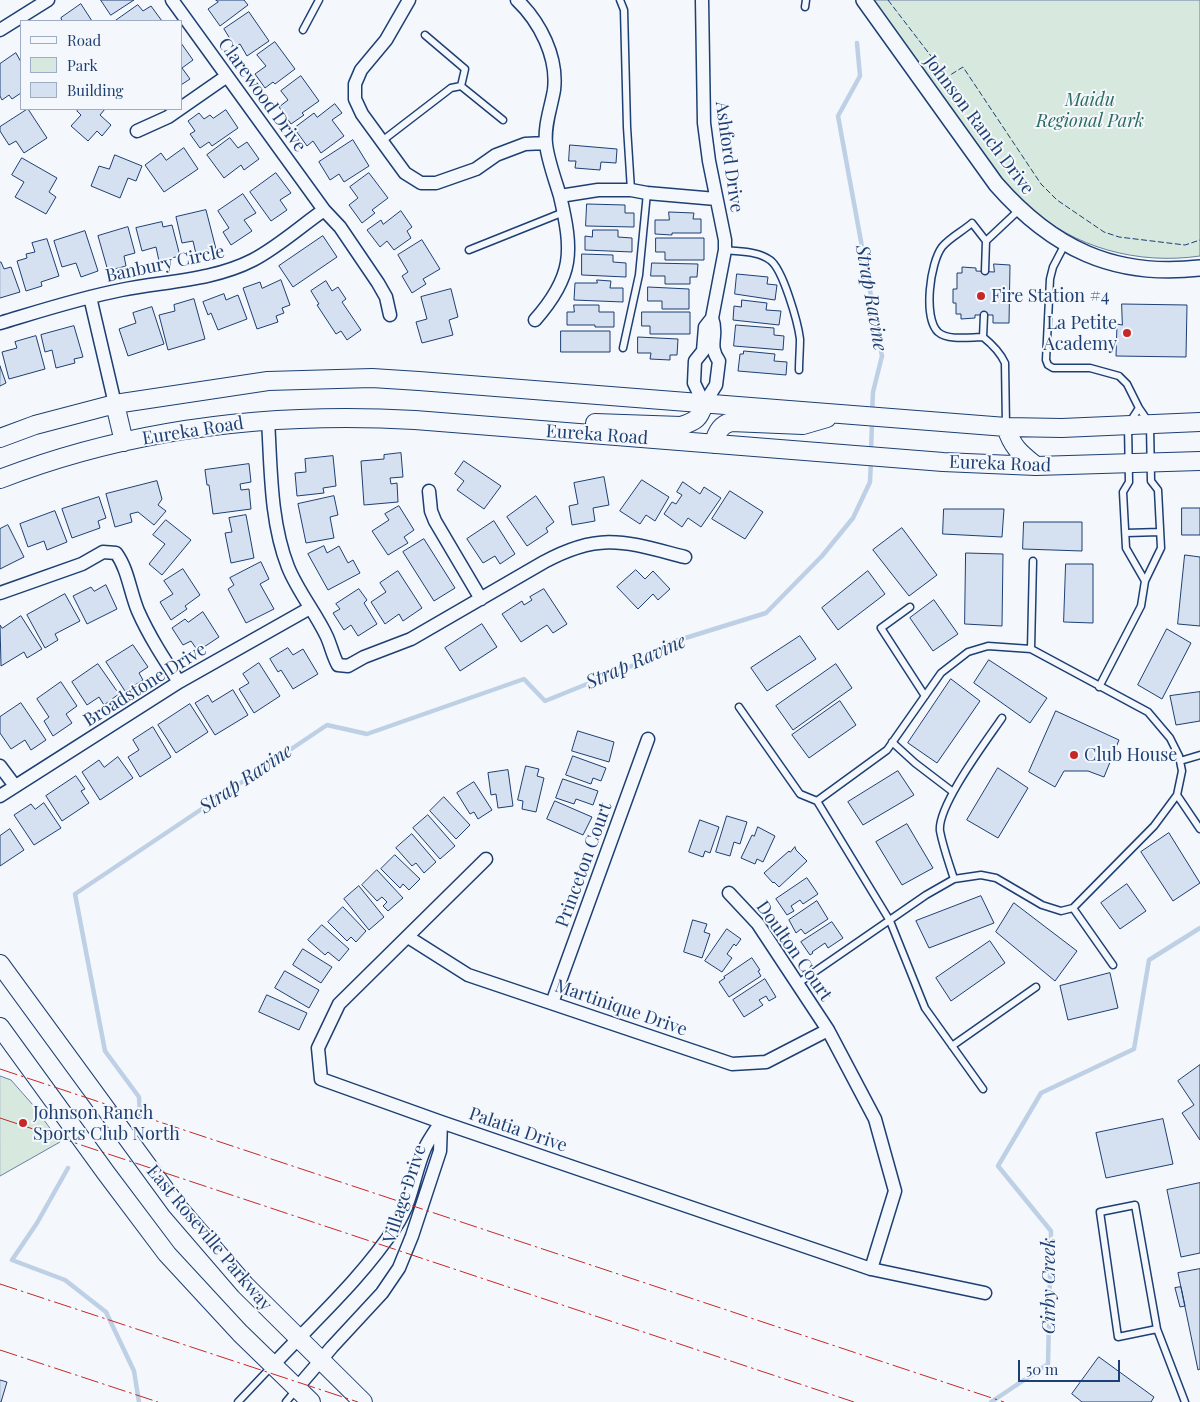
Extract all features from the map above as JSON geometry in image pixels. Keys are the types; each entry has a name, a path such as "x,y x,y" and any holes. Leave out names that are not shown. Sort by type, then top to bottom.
{"main road":[{"path":"0,438 35,425 115,404 268,381 372,378 1006,427 1062,428 1200,422"},
{"path":"115,404 124,442"},
{"path":"561,432 595,423 681,426 694,422 700,416 704,404"},
{"path":"714,444 716,433 722,426 731,422 803,424 847,415"},
{"name":"Eureka Road","path":"0,479 51,461 124,442 212,425 318,418 368,418 908,459 1036,466 1200,461"},
{"path":"1006,427 1010,439 1018,452 1036,466"},
{"name":"East Roseville Parkway","path":"0,964 177,1206 245,1285 363,1402"},
{"path":"0,1027 167,1254 234,1328 311,1402"}],"street":[{"path":"0,30 48,0"},
{"name":"Clarewood Drive","path":"172,0 324,210 340,227 386,296 390,314"},
{"path":"409,0 386,40 361,70 355,84 355,99 362,114 405,173 421,183 436,183 476,169 496,155 525,144 546,143"},
{"path":"517,0 528,11 543,37 554,63 554,88 547,122 546,143 564,212 569,244 562,282 550,302 535,320"},
{"name":"Ashford Drive","path":"702,0 704,123 716,199 725,240 725,250 712,318 715,326 708,351 695,361 694,383 704,404"},
{"name":"Johnson Ranch Drive","path":"864,0 996,184 1019,210 1035,223 1065,244 1088,254 1129,266 1167,270 1200,268"},
{"path":"182,107 227,76"},
{"path":"137,131 168,117 178,110"},
{"path":"560,196 598,190 631,190 647,194 716,199"},
{"name":"Banbury Circle","path":"0,323 90,297 214,275 254,260 324,210"},
{"path":"90,297 115,404"},
{"name":"Ashford Drive","path":"704,404 716,385 719,361 708,351"},
{"path":"268,420 274,505 281,545 288,567 327,637 338,665 348,666 364,657 411,639 561,553 582,545 620,542 640,545 685,557"},
{"path":"429,491 431,511 481,599"},
{"path":"0,593 82,564 103,552 116,553 123,563 128,587 148,633 179,682"},
{"name":"Broadstone Drive","path":"0,796 179,682 310,608"},
{"name":"Princeton Court","path":"552,1003 648,738"},
{"path":"0,766 15,786"},
{"path":"408,937 486,859"},
{"name":"Doulton Court","path":"729,893 758,924 828,1030 875,1119 895,1191 870,1268"},
{"name":"Martinique Drive","path":"408,937 468,975 732,1064 766,1062 828,1030"},
{"name":"Palatia Drive","path":"408,937 339,1004 318,1048 321,1079 441,1122 870,1268 985,1293"},
{"name":"Village Drive","path":"273,1366 368,1264 397,1225 408,1201 425,1147 441,1122"},
{"name":"Village Drive","path":"297,1388 320,1360 382,1293 399,1268 412,1236 440,1151 441,1122"}],"lane":[{"path":"303,30 318,0"},
{"path":"620,0 624,10 627,127 631,190"},
{"path":"425,35 465,70 462,86"},
{"path":"382,141 451,88 462,86 503,120"},
{"path":"623,348 639,275 647,194"},
{"path":"986,241 1019,210"},
{"path":"469,250 564,212"},
{"path":"985,271 986,241 972,223 942,247 933,265 928,296 933,323 938,332 948,337 983,337 1002,355 1005,363 1006,427"},
{"path":"1065,244 1053,267 1050,279 1046,360 1048,365 1054,368 1090,368 1119,376 1127,384 1139,408 1150,424 1152,481 1158,490 1161,548 1145,581 1141,606 1099,687"},
{"path":"725,250 763,256 773,261 779,270 785,284 799,334 798,370"},
{"path":"983,337 984,315"},
{"path":"1139,408 1128,425 1129,482 1123,492 1126,548 1145,581"},
{"path":"1126,533 1160,532"},
{"path":"1031,649 1034,561"},
{"path":"910,608 881,628 925,696"},
{"path":"797,984 926,895 954,879 980,875 996,878 1042,905 1061,911 1073,908 1154,826 1177,795 1182,771 1180,761 1170,738 1148,712 1031,649 988,646 968,652 942,673 887,750 817,801"},
{"path":"739,707 800,794 817,801 890,921 925,1008 983,1089"},
{"path":"954,879 940,830 941,818 953,792 1002,718"},
{"path":"892,742 915,763 953,792"},
{"path":"1180,761 1200,755"},
{"path":"1177,795 1200,829"},
{"path":"1073,908 1113,965"},
{"path":"952,1046 1036,987"},
{"path":"1157,1329 1118,1337 1100,1212 1135,1205 1157,1329 1185,1402"},
{"path":"238,1402 273,1366"},
{"path":"286,1402 297,1388"}],"green space":[{"name":"Maidu Regional Park","path":"873,0 1200,0 1200,256 1153,258 1108,250 1086,243 1046,221 1018,197 1000,176"},
{"name":"Johnson Ranch Sports Club North","path":"0,1076 11,1080 33,1105 60,1142 0,1176"}],"building":[{"path":"101,0 134,0 111,15"},
{"path":"216,0 244,0 248,5 220,26 208,9 218,2"},
{"path":"81,4 91,20 62,20 61,18"},
{"path":"138,5 143,11 151,6 161,20 116,20"},
{"path":"249,12 269,41 247,56 240,44 235,47 224,29"},
{"path":"275,42 295,69 275,84 273,82 265,88 255,74 266,66 257,55"},
{"path":"182,44 193,60 182,68"},
{"path":"16,53 20,60 20,94 12,99 9,95 2,100 0,96 0,64"},
{"path":"182,68 190,79 182,84"},
{"path":"301,76 319,101 302,113 304,115 291,124 279,107 288,100 281,91"},
{"path":"335,104 342,113 332,120 344,136 321,153 313,141 307,146 294,128 314,113 317,117"},
{"path":"29,110 47,138 24,153 16,141 9,145 0,131 0,127"},
{"path":"104,110 100,115 111,125 102,136 97,131 88,141 71,126 81,115 77,111"},
{"path":"226,110 238,128 212,146 209,142 200,148 190,134 195,131 188,121 199,113 204,119 210,115 213,118"},
{"path":"230,138 238,148 247,142 259,159 244,170 241,165 224,178 207,155"},
{"path":"353,140 369,166 344,182 339,174 330,180 319,162"},
{"path":"570,145 617,149 616,163 601,162 600,170 575,168 576,161 569,161"},
{"path":"184,148 198,169 164,192 145,165 161,153 166,160"},
{"path":"115,155 142,166 136,181 128,178 120,198 91,186 99,166 109,169"},
{"path":"22,158 57,178 49,192 56,197 46,214 15,197 24,182 12,175"},
{"path":"276,173 291,193 280,200 287,210 271,221 250,192"},
{"path":"369,173 388,198 372,210 375,213 362,223 349,205 358,198 350,187"},
{"path":"243,194 256,213 244,220 252,231 231,245 223,232 229,228 218,211"},
{"path":"587,204 625,205 625,213 634,213 634,227 586,226"},
{"path":"206,210 216,249 196,254 193,241 182,243 176,217"},
{"path":"401,211 412,227 407,231 411,238 394,250 387,241 380,247 367,230 381,220 383,224"},
{"path":"669,212 694,213 693,219 701,219 701,233 655,234 655,220 669,220"},
{"path":"162,222 163,227 172,225 180,256 159,261 156,247 142,251 136,228"},
{"path":"128,227 135,253 124,256 126,266 108,271 98,236"},
{"path":"593,230 618,230 618,237 632,238 632,252 585,250 585,236 592,237"},
{"path":"85,231 98,271 81,277 76,263 62,267 54,241"},
{"path":"323,236 337,257 293,287 279,266"},
{"path":"656,238 704,238 704,260 665,260 665,252 656,252"},
{"path":"47,239 59,276 41,282 42,286 26,291 17,261 27,258 26,254 35,252 32,243"},
{"path":"422,240 440,269 423,279 426,284 412,293 402,276 408,272 398,255"},
{"path":"582,254 613,255 613,262 626,263 626,277 582,275"},
{"path":"0,262 4,269 11,267 20,292 0,298"},
{"path":"652,263 698,264 697,277 690,277 690,284 665,284 665,276 651,276"},
{"name":"Fire Station #4","path":"994,264 1010,265 1009,323 993,323 993,315 975,315 975,318 961,319 961,314 956,314 956,303 953,303 953,289 957,289 957,273 962,273 962,267 976,268 976,271 994,272"},
{"path":"737,274 768,277 767,284 777,285 775,300 735,294"},
{"path":"281,280 290,305 282,308 284,313 276,316 278,322 257,329 243,288 260,282 262,288"},
{"path":"597,280 611,281 610,288 623,288 623,302 574,300 575,283 597,283"},
{"path":"326,281 332,291 338,287 346,299 342,302 361,330 347,340 341,331 336,334 317,305 319,304 311,291"},
{"path":"648,287 689,289 689,309 662,309 662,301 648,301"},
{"path":"451,289 458,317 449,320 453,335 422,343 416,322 427,319 421,297"},
{"path":"224,294 226,300 238,295 247,319 218,330 211,313 208,315 203,302"},
{"path":"194,299 205,339 168,350 159,315 175,311 174,305"},
{"path":"742,300 767,303 766,310 781,311 779,325 733,320 734,306 741,307"},
{"path":"1122,304 1187,305 1186,357 1116,356 1117,324 1122,325"},
{"path":"574,305 599,305 599,312 614,312 614,327 567,325 567,312 574,312"},
{"path":"152,307 164,344 128,356 119,329 136,323 133,313"},
{"path":"642,312 690,312 690,334 650,334 650,326 642,326"},
{"path":"736,325 774,328 774,335 784,336 783,350 734,346"},
{"path":"74,326 83,357 74,359 75,363 56,368 52,350 45,352 41,335"},
{"path":"561,331 610,331 610,352 561,352"},
{"path":"36,336 45,369 9,379 2,352 17,348 15,342"},
{"path":"638,337 678,339 677,355 670,355 670,360 650,359 651,353 638,353"},
{"path":"744,351 775,354 774,361 787,362 786,375 738,371 740,354 743,354"},
{"path":"0,366 6,383 0,386"},
{"path":"401,453 403,477 390,478 391,484 397,483 398,502 364,505 361,461 384,459 384,455"},
{"path":"333,456 336,486 323,488 324,493 297,496 295,473 306,472 305,459"},
{"path":"464,461 501,486 484,509 457,490 464,481 455,474"},
{"path":"249,464 251,482 240,484 241,490 249,489 251,509 213,514 205,470"},
{"path":"604,477 609,505 593,508 595,521 572,525 569,506 578,504 574,483"},
{"path":"642,480 669,497 655,521 646,515 640,524 620,511"},
{"path":"157,481 162,499 158,505 166,511 154,525 138,512 130,514 132,522 115,527 106,494"},
{"path":"683,482 700,494 704,487 721,498 701,527 688,518 682,527 664,514 672,502 676,504 682,495 677,492"},
{"path":"730,491 763,512 745,539 712,519"},
{"path":"334,496 338,515 330,517 334,538 306,543 298,504"},
{"path":"536,496 554,522 546,528 548,532 527,546 507,517"},
{"path":"99,497 106,518 98,521 100,528 72,538 62,509"},
{"path":"399,506 414,530 404,537 408,543 388,555 372,531 389,520 385,514"},
{"path":"1182,508 1200,508 1200,535 1182,535"},
{"path":"944,509 1004,509 1002,537 943,534"},
{"path":"55,511 67,542 47,550 44,541 28,547 20,524"},
{"path":"246,515 254,558 231,563 225,533 232,532 229,518"},
{"path":"166,520 191,540 162,575 149,564 165,544 153,535"},
{"path":"494,521 515,554 500,564 495,556 483,563 467,539"},
{"path":"1024,522 1082,522 1082,551 1023,549"},
{"path":"8,525 24,557 0,569 0,529"},
{"path":"902,528 937,575 909,596 873,550"},
{"path":"424,539 455,588 434,601 403,552"},
{"path":"324,546 327,553 339,546 348,563 353,560 360,573 328,590 308,554"},
{"path":"966,553 1003,554 1002,626 965,624"},
{"path":"1185,555 1200,557 1200,626 1178,624"},
{"path":"261,562 269,579 260,584 274,609 246,623 228,589 234,585 230,578"},
{"path":"1066,564 1093,564 1093,623 1064,622"},
{"path":"183,569 200,595 185,606 187,609 171,620 160,602 173,594 164,581"},
{"path":"636,570 645,579 653,571 670,589 658,600 653,594 638,609 617,587"},
{"path":"398,571 422,608 403,621 399,614 385,624 371,602 386,592 380,583"},
{"path":"868,571 885,594 838,630 822,608"},
{"path":"106,585 117,609 87,624 73,596 91,587 94,591"},
{"path":"359,589 367,600 364,603 377,624 358,636 351,625 344,630 333,613 340,609 336,604"},
{"path":"544,589 567,624 553,633 547,625 521,642 502,614 522,601 524,605 532,600 530,597"},
{"path":"65,594 80,621 55,634 58,640 45,648 27,615"},
{"path":"934,600 958,634 933,651 910,618"},
{"path":"203,612 219,637 198,651 191,641 183,645 172,628 185,619 188,622"},
{"path":"21,616 42,649 27,658 24,652 1,666 0,625 2,628"},
{"path":"482,624 497,647 460,671 445,648"},
{"path":"1167,629 1191,643 1162,699 1138,685"},
{"path":"800,636 816,659 767,691 751,668"},
{"path":"133,645 148,667 139,673 143,680 125,691 106,662"},
{"path":"288,648 293,655 303,649 318,674 293,689 281,670 278,672 270,659"},
{"path":"989,660 1047,698 1030,723 974,683"},
{"path":"259,663 280,696 254,713 239,689 249,683 243,674"},
{"path":"98,664 119,694 104,705 99,697 87,705 72,682"},
{"path":"836,664 852,688 793,730 776,706"},
{"path":"951,679 980,701 937,763 908,743"},
{"path":"61,682 77,706 66,714 72,723 53,736 44,721 49,717 37,699"},
{"path":"233,690 248,715 215,735 195,703 208,695 212,702"},
{"path":"1200,692 1200,721 1176,725 1170,696"},
{"path":"840,701 856,725 809,758 792,735"},
{"path":"21,703 46,740 31,750 25,740 11,749 0,733 0,717"},
{"path":"190,704 208,732 176,753 158,725"},
{"name":"Club House","path":"1056,711 1119,740 1104,777 1088,771 1064,771 1055,787 1029,772"},
{"path":"153,727 171,757 140,777 128,757 139,750 133,740"},
{"path":"578,731 614,742 609,762 572,751"},
{"path":"573,756 606,768 601,781 593,778 591,784 566,775"},
{"path":"118,757 133,778 100,800 82,772 99,760 104,767"},
{"path":"526,766 539,769 537,776 544,778 536,812 522,809 523,801 518,800"},
{"path":"998,768 1028,788 998,838 967,820"},
{"path":"508,770 513,806 498,808 496,794 491,795 488,773"},
{"path":"898,771 914,795 863,825 848,802"},
{"path":"76,776 85,789 81,791 89,803 62,821 46,796"},
{"path":"563,779 598,791 593,805 576,799 574,804 556,798"},
{"path":"474,782 492,810 478,819 474,812 470,814 457,793"},
{"path":"444,797 470,825 456,839 430,811"},
{"path":"555,801 592,817 583,835 547,819"},
{"path":"44,803 61,828 34,845 14,815 31,804 35,809"},
{"path":"428,815 455,846 440,859 413,828"},
{"path":"727,816 747,822 740,844 734,842 730,856 716,852"},
{"path":"700,820 719,827 710,853 705,851 703,857 689,852"},
{"path":"907,824 933,868 902,885 876,842"},
{"path":"758,827 775,836 763,862 757,859 755,864 741,858"},
{"path":"10,829 24,850 0,866 0,836"},
{"path":"1169,833 1200,883 1173,901 1141,852"},
{"path":"412,834 436,862 424,873 416,863 412,866 396,848"},
{"path":"795,847 807,861 779,887 764,873"},
{"path":"395,855 420,879 409,890 403,884 400,888 381,869"},
{"path":"377,870 403,898 388,911 383,906 387,902 382,897 377,901 362,885"},
{"path":"807,878 818,894 803,904 800,900 791,906 794,911 787,915 776,899"},
{"path":"1127,884 1146,911 1120,929 1101,903"},
{"path":"359,886 384,917 369,930 344,899"},
{"path":"981,896 994,923 929,948 916,921"},
{"path":"817,901 828,919 805,934 801,929 796,933 789,920"},
{"path":"1014,903 1077,951 1055,981 996,932"},
{"path":"343,907 366,931 356,942 351,937 347,941 328,922"},
{"path":"693,920 707,924 704,932 710,934 702,958 684,952"},
{"path":"832,922 843,938 828,948 825,943 810,955 801,942"},
{"path":"322,925 349,949 339,961 328,952 325,955 308,940"},
{"path":"727,929 741,939 736,946 734,944 727,954 732,958 722,972 705,961"},
{"path":"990,941 1005,963 951,1001 936,978"},
{"path":"303,949 332,967 321,983 293,965"},
{"path":"752,958 760,970 758,971 761,976 729,997 719,982"},
{"path":"285,971 319,990 309,1008 275,988"},
{"path":"1110,973 1118,1008 1068,1020 1060,986"},
{"path":"765,979 776,997 769,1001 766,996 759,1000 763,1005 744,1017 733,1000"},
{"path":"267,995 307,1013 299,1030 259,1012"},
{"path":"1200,1065 1200,1140 1182,1113 1194,1105 1178,1081"},
{"path":"1163,1119 1173,1164 1106,1178 1096,1133"},
{"path":"1200,1183 1200,1253 1181,1257 1167,1190"},
{"path":"1200,1269 1200,1369 1198,1370 1178,1273"},
{"path":"1181,1287 1185,1306 1180,1307 1175,1288"},
{"path":"1099,1357 1154,1397 1151,1402 1082,1402 1072,1394"},
{"path":"0,1380 7,1382 1,1402 0,1402"}],"waterway":[{"name":"Strap Ravine","path":"857,43 860,76 838,116 882,356 873,392 872,413"},
{"name":"Strap Ravine","path":"871,453 872,421"},
{"name":"Strap Ravine","path":"140,1118 139,1097 105,1051 75,894 327,725 367,734 524,679 545,701 644,661 666,644 766,613 822,556 853,518 870,482 871,461"},
{"name":"Cirby Creek","path":"991,1402 1048,1364 1051,1231 998,1166 1041,1093 1134,1049 1149,960 1200,928"},
{"path":"68,1168 37,1223 12,1260 65,1280 106,1312 134,1371 139,1402"}],"fence":[{"path":"888,0 947,77 963,67 1041,184 1057,200 1104,232 1119,237 1185,245 1200,240"}],"power":[{"path":"0,1069 1004,1402"},
{"path":"0,1118 854,1402"},
{"path":"0,1284 358,1402"},
{"path":"0,1350 158,1402"}],"place":[{"name":"Fire Station #4","path":"981,296"},
{"name":"La Petite Academy","path":"1127,333"},
{"name":"Club House","path":"1074,755"},
{"name":"Johnson Ranch Sports Club North","path":"23,1123"}]}
